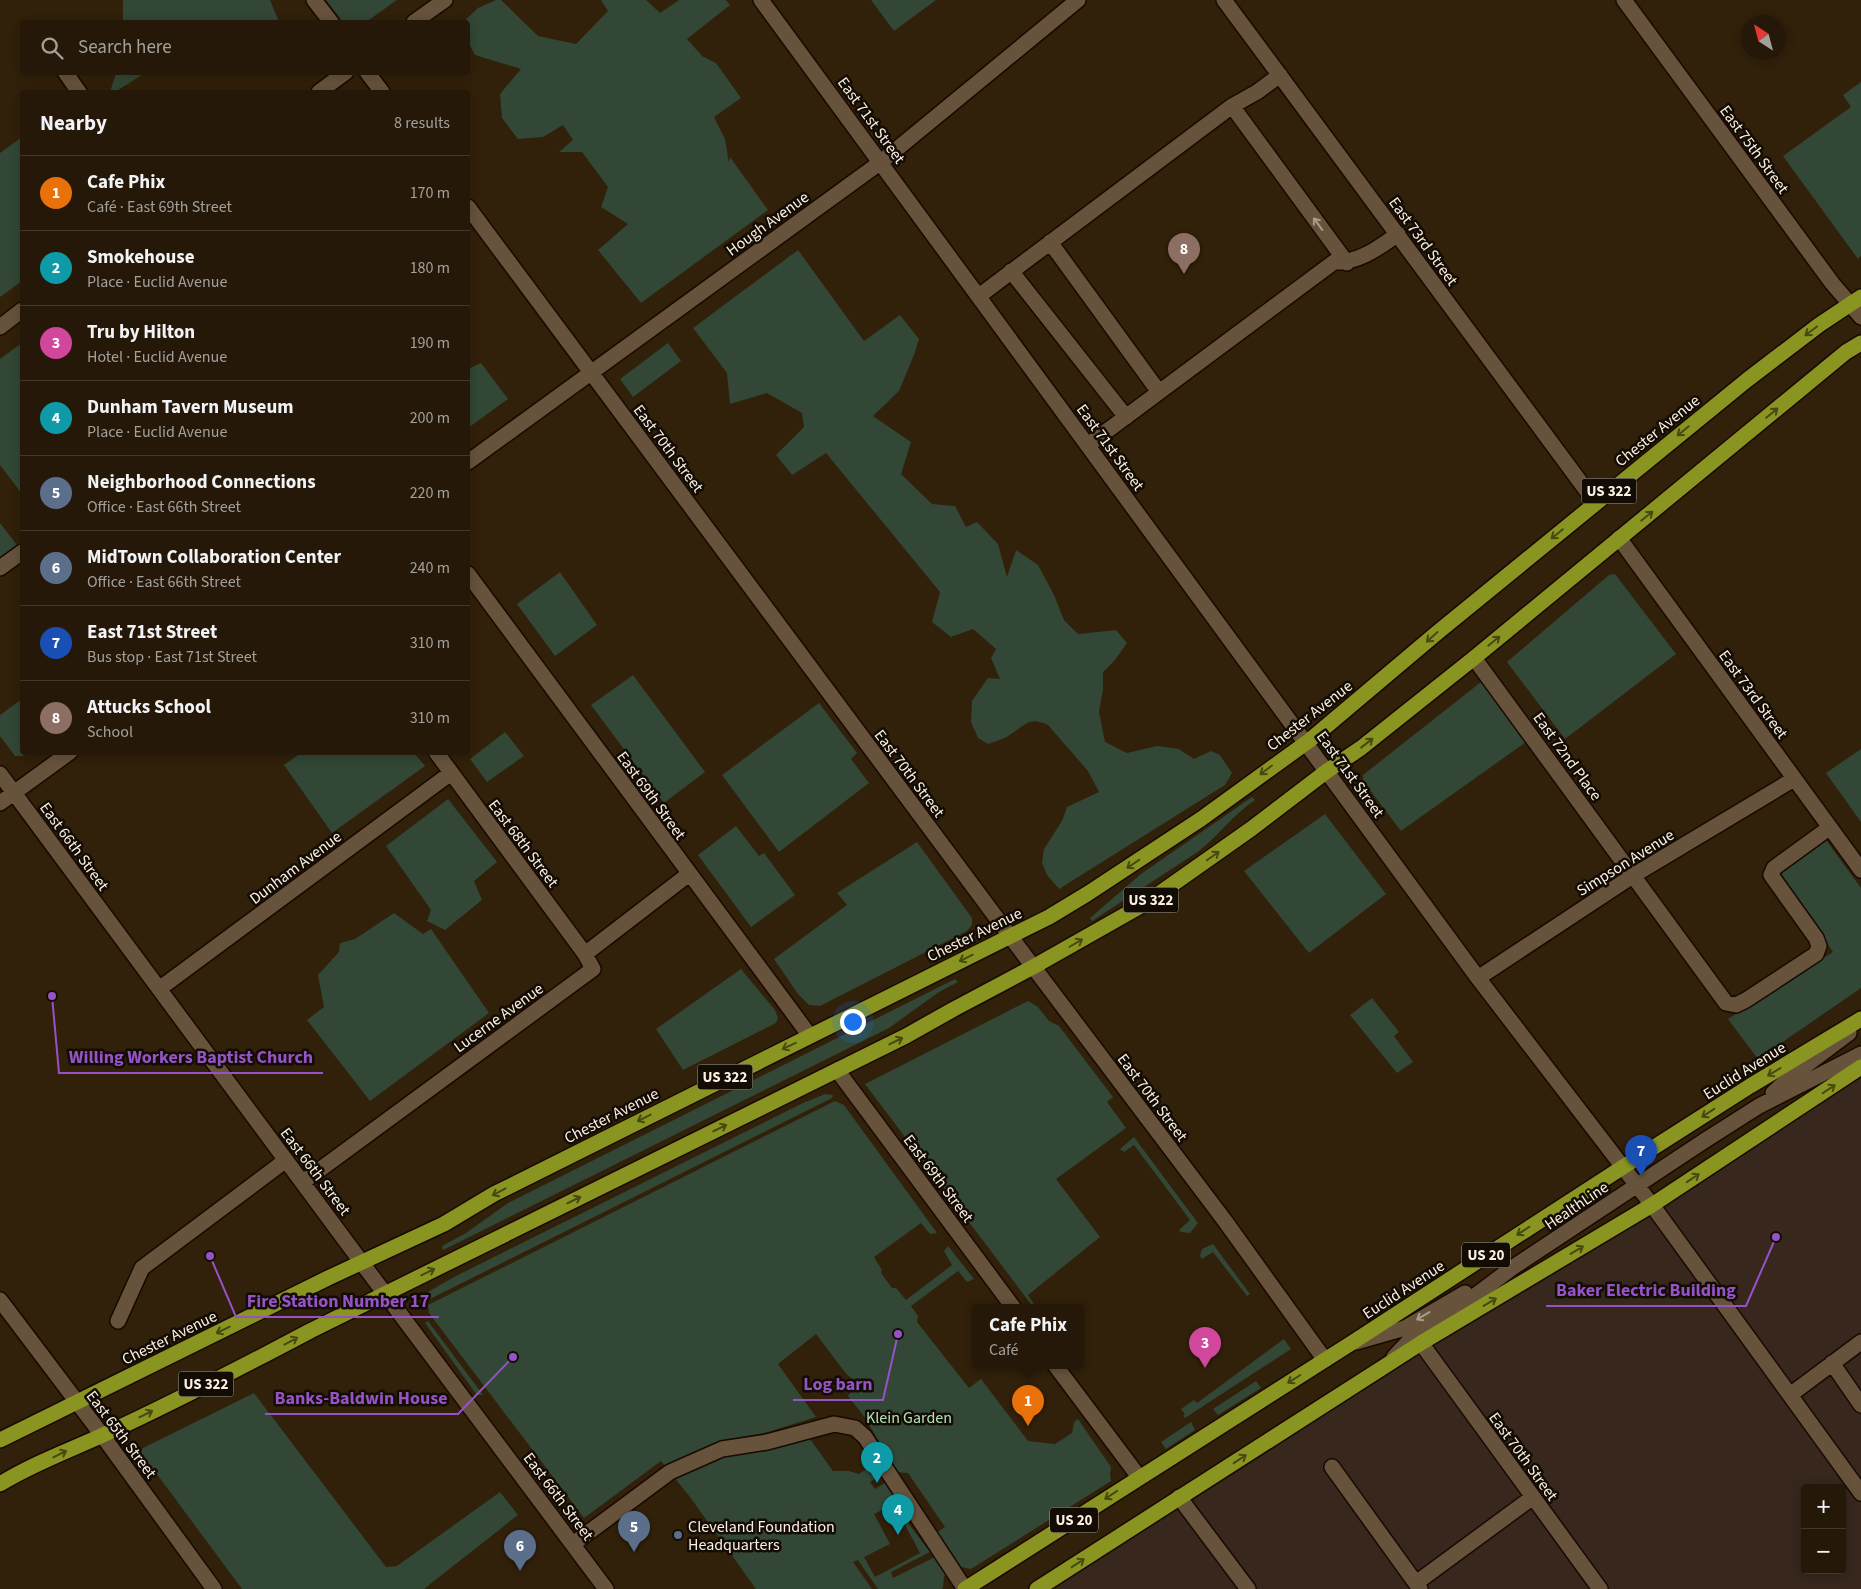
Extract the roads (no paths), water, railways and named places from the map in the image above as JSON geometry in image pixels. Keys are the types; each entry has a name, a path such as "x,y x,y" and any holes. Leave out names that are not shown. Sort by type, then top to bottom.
{"main road":[{"name":"Chester Avenue","path":"0,1440 328,1278 362,1264 444,1224 494,1194 1049,917 1117,875 1200,819 1306,742 1595,502 1746,380 1819,325 1856,301"},
{"name":"US 322","path":"0,1484 906,1036 1146,904 1251,829 1327,770 1361,748 1474,658 1838,358 1861,343"},
{"name":"Euclid Avenue","path":"965,1589 1750,1086 1861,1020"},
{"name":"US 20","path":"1037,1589 1421,1343 1652,1205 1861,1067"}],"street":[{"path":"314,0 329,20"},
{"path":"417,20 445,0"},
{"name":"East 71st Street","path":"761,0 1478,978 1652,1205 1861,1493"},
{"name":"Hough Avenue","path":"470,461 881,162 1078,0"},
{"name":"East 75th Street","path":"1624,0 1832,283 1856,301 1861,317"},
{"name":"East 73rd Street","path":"1228,1 1280,75 1595,502"},
{"path":"67,75 78,90"},
{"path":"322,90 342,75"},
{"path":"369,75 380,90"},
{"path":"978,296 1232,106 1257,92 1280,75"},
{"path":"1232,106 1347,263"},
{"name":"East 70th Street","path":"470,210 1010,936 1225,1221 1325,1360"},
{"path":"1088,445 1334,262 1347,263 1374,251 1398,234"},
{"path":"1050,242 1159,392"},
{"path":"1011,271 1126,417"},
{"path":"0,327 20,312"},
{"name":"East 73rd Street","path":"1619,538 1861,870"},
{"path":"0,568 20,553"},
{"name":"East 69th Street","path":"470,577 810,1036"},
{"name":"East 72nd Place","path":"1474,658 1726,1003 1736,1005 1764,989 1816,954 1819,946 1816,938 1771,875 1774,868 1829,828"},
{"path":"0,803 66,755"},
{"name":"East 68th Street","path":"438,755 585,954"},
{"name":"Dunham Avenue","path":"159,989 451,773"},
{"name":"East 66th Street","path":"0,774 362,1264 606,1589"},
{"name":"Simpson Avenue","path":"1478,978 1634,875 1794,779"},
{"path":"585,954 689,874"},
{"name":"Lucerne Avenue","path":"302,1182 594,969 585,954"},
{"name":"HealthLine","path":"1759,1106 1789,1078 1861,1024"},
{"name":"HealthLine","path":"1388,1364 1414,1337 1464,1304 1512,1268 1637,1185 1759,1106 1861,1054"},
{"name":"East 69th Street","path":"837,1070 1010,1304"},
{"path":"118,1320 142,1268 286,1160"},
{"name":"HealthLine","path":"1350,1344 1405,1328 1441,1306 1512,1268"},
{"name":"East 65th Street","path":"0,1300 102,1435 214,1589"},
{"path":"1790,1395 1861,1342"},
{"name":"East 70th Street","path":"1421,1343 1600,1589"},
{"path":"1832,1363 1861,1405"},
{"path":"1058,1369 1140,1477"},
{"path":"573,1544 670,1472 699,1458 722,1448 767,1442 821,1426 843,1424 855,1428 865,1437 965,1589"},
{"path":"1332,1467 1418,1586 1533,1497"},
{"path":"1180,1497 1248,1589"}],"place":[{"name":"Attucks School","path":"1184,274"},
{"name":"Willing Workers Baptist Church","path":"52,996"},
{"name":"East 71st Street","path":"1641,1176"},
{"name":"Baker Electric Building","path":"1776,1237"},
{"name":"Fire Station Number 17","path":"210,1256"},
{"name":"Log barn","path":"898,1334"},
{"name":"Banks-Baldwin House","path":"513,1357"},
{"name":"Tru by Hilton","path":"1205,1368"},
{"name":"Cafe Phix","path":"1028,1426"},
{"name":"Smokehouse","path":"877,1483"},
{"name":"Cleveland Foundation Headquarters","path":"678,1535"},
{"name":"Dunham Tavern Museum","path":"898,1535"},
{"name":"Neighborhood Connections","path":"634,1552"},
{"name":"MidTown Collaboration Center","path":"520,1571"}],"park label":[{"name":"Klein Garden","path":"909,1417"}]}
